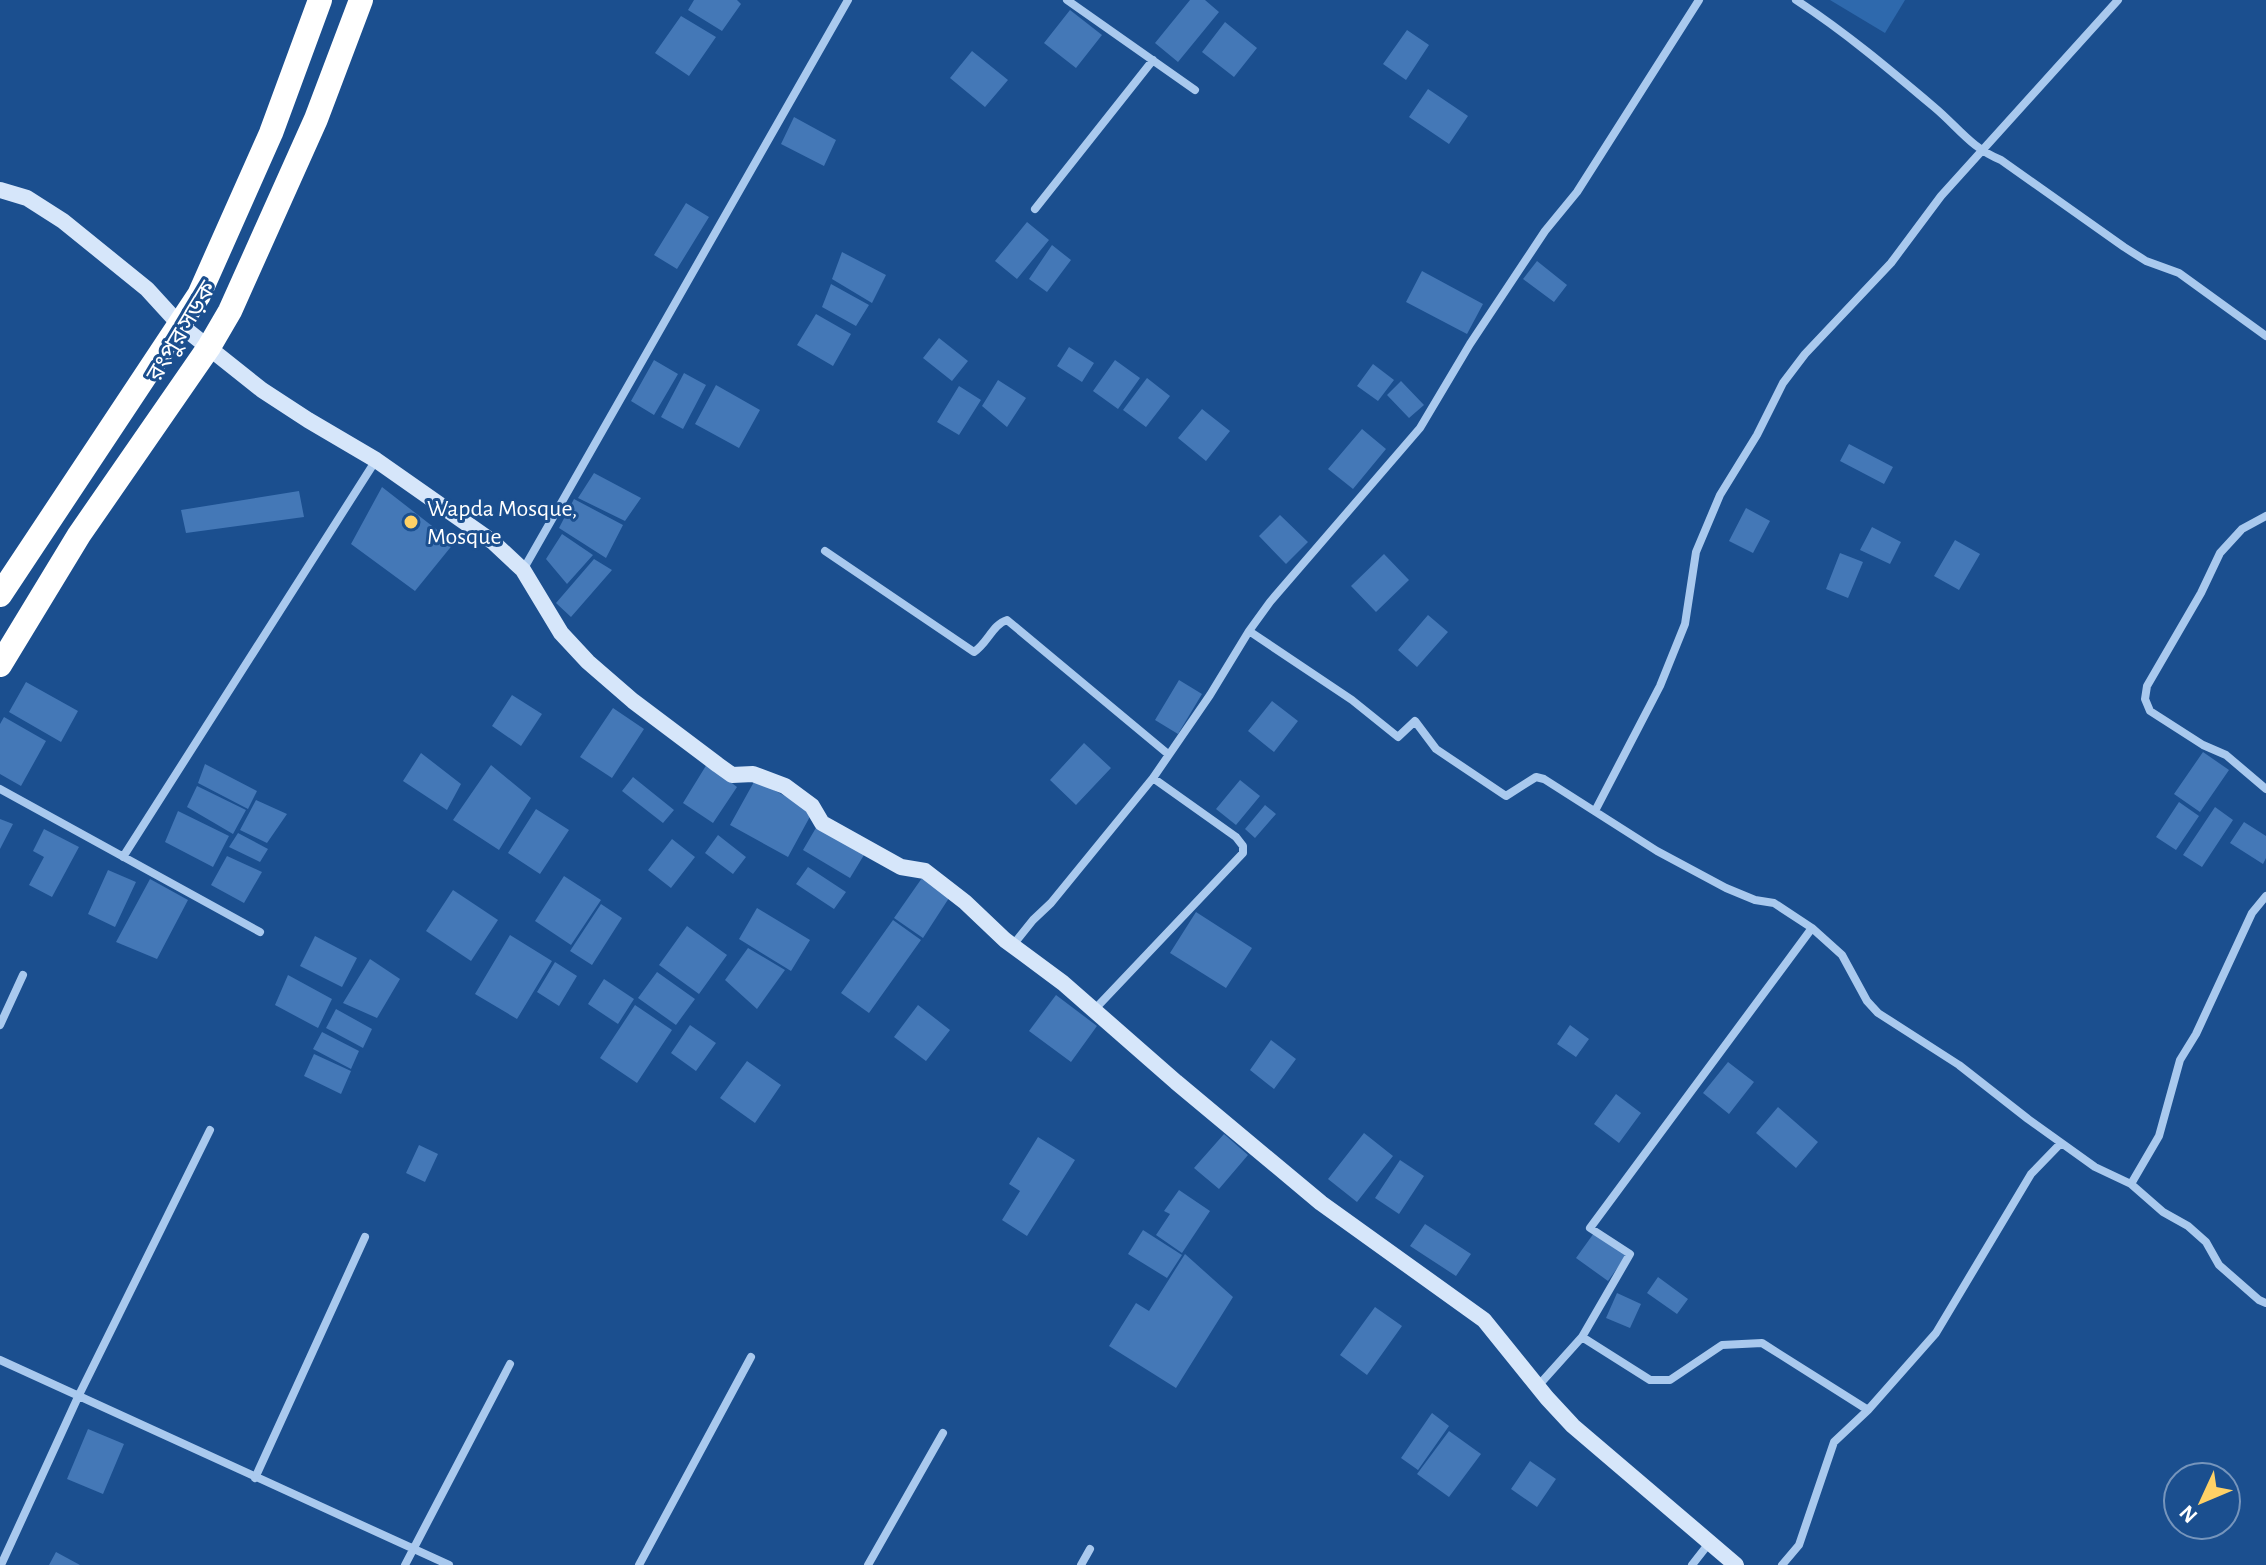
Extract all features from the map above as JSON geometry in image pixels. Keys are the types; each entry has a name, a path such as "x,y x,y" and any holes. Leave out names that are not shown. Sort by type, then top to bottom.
{"highway":[{"name":"রংপুর সড়ক","path":"0,595 199,295 265,146 320,0"},
{"name":"রংপুর সড়ক","path":"0,665 79,535 209,347 230,311 316,119 361,0"}],"street":[{"path":"523,570 848,0"},
{"path":"1067,0 1195,90"},
{"path":"1012,945 1051,903 1153,778 1270,602 1420,428 1470,344 1545,231 1577,192 1699,0"},
{"path":"1796,0 1865,49 1950,120 1980,152 2001,160 2135,254 2179,273 2266,336"},
{"path":"1595,811 1660,686 1685,624 1696,552 1720,495 1757,435 1783,383 1805,354 1891,263 1941,196 2118,0"},
{"path":"1035,209 1153,60"},
{"path":"0,190 27,198 73,229 147,289 179,324 262,390 376,460 493,542 523,570 561,633 612,683 732,775 753,774 785,786 812,806 822,823 901,867 925,871 965,902 1012,945 1094,1010 1329,1210 1484,1320 1573,1426 1736,1565"},
{"path":"123,857 376,460"},
{"path":"2266,516 2242,529 2220,553 2201,593 2147,686 2145,699 2150,711 2163,721 2226,755 2266,789"},
{"path":"825,551 974,652 983,646 1000,622 1007,620 1168,754"},
{"path":"1249,631 1352,700 1398,737 1415,721 1436,749 1506,796 1536,777 1544,779 1657,851 1726,888 1755,900 1774,903 1812,928 1842,955 1867,1001 1878,1013 1959,1065 2095,1167 2131,1184 2163,1212 2188,1226 2206,1242 2219,1265 2266,1303"},
{"path":"1094,1010 1243,853 1243,846 1236,837 1153,778"},
{"path":"0,789 260,932"},
{"path":"2131,1184 2159,1136 2180,1060 2196,1034 2252,913 2266,896"},
{"path":"1537,1386 1582,1337 1630,1254 1590,1228 1812,928"},
{"path":"0,1025 23,975"},
{"path":"1,1565 78,1397 210,1130"},
{"path":"1782,1565 1799,1545 1834,1442 1868,1410 1936,1333 2031,1174 2061,1143"},
{"path":"255,1478 365,1237"},
{"path":"1582,1337 1650,1380 1670,1380 1722,1345 1762,1343 1868,1410"},
{"path":"639,1565 751,1357"},
{"path":"0,1360 449,1565"},
{"path":"405,1565 510,1364"},
{"path":"868,1565 943,1433"},
{"path":"1692,1565 1710,1542"},
{"path":"1081,1565 1090,1549"}],"shaded area":[{"path":"1830,0 1905,0 1885,33"}],"building":[{"path":"694,0 737,0 741,4 722,31 688,10"},
{"path":"1190,0 1205,0 1219,12 1178,62 1155,43"},
{"path":"1070,10 1102,35 1076,68 1044,43"},
{"path":"681,16 716,37 689,76 655,53"},
{"path":"1225,22 1257,48 1234,77 1202,52"},
{"path":"1407,30 1429,45 1406,80 1383,64"},
{"path":"972,51 1008,80 985,107 950,78"},
{"path":"1428,89 1468,116 1449,144 1409,117"},
{"path":"794,117 836,140 824,166 781,144"},
{"path":"686,203 709,217 677,269 654,255"},
{"path":"1027,222 1049,240 1017,279 995,261"},
{"path":"1052,245 1071,260 1047,292 1029,279"},
{"path":"842,252 886,275 872,303 832,279"},
{"path":"1537,261 1567,285 1554,302 1523,279"},
{"path":"1422,271 1483,304 1467,334 1406,302"},
{"path":"831,284 869,305 856,326 822,307"},
{"path":"816,314 851,334 833,366 797,345"},
{"path":"939,338 968,361 952,381 923,358"},
{"path":"1069,347 1094,363 1082,382 1057,366"},
{"path":"654,360 678,374 654,415 631,401"},
{"path":"1115,360 1140,378 1118,409 1093,391"},
{"path":"1373,364 1394,380 1378,401 1357,386"},
{"path":"684,373 706,385 683,429 661,417"},
{"path":"1147,378 1170,396 1146,427 1123,410"},
{"path":"998,380 1026,398 1007,427 982,406"},
{"path":"1401,381 1424,405 1409,418 1387,395"},
{"path":"716,385 760,410 739,448 695,424"},
{"path":"959,386 981,400 959,435 937,422"},
{"path":"1202,409 1230,431 1206,461 1178,438"},
{"path":"1362,429 1386,449 1353,489 1328,469"},
{"path":"1849,444 1893,467 1884,484 1840,461"},
{"path":"594,473 641,498 625,521 578,498"},
{"path":"382,487 454,543 415,591 351,544"},
{"path":"299,491 304,517 186,533 181,510"},
{"path":"574,499 623,525 606,558 559,528"},
{"path":"1746,508 1770,521 1753,553 1729,541"},
{"path":"1280,515 1308,542 1286,564 1259,536"},
{"path":"1872,527 1901,542 1890,564 1860,550"},
{"path":"562,534 593,555 567,584 546,559"},
{"path":"1955,540 1980,554 1959,590 1934,576"},
{"path":"1840,553 1863,562 1848,598 1826,589"},
{"path":"1384,554 1409,580 1376,612 1351,586"},
{"path":"594,559 612,570 571,617 556,603"},
{"path":"1428,615 1448,632 1417,667 1398,650"},
{"path":"1179,680 1202,694 1178,734 1155,720"},
{"path":"26,682 78,711 61,742 9,712"},
{"path":"512,695 542,714 521,746 492,726"},
{"path":"1272,701 1298,721 1274,752 1248,731"},
{"path":"613,708 644,729 612,778 580,757"},
{"path":"4,717 46,741 21,786 0,774 0,724"},
{"path":"1084,743 1111,768 1076,805 1050,780"},
{"path":"2203,752 2229,770 2200,812 2174,794"},
{"path":"421,753 461,784 447,810 403,781"},
{"path":"205,764 257,791 248,809 198,783"},
{"path":"707,764 737,787 713,823 683,803"},
{"path":"491,765 531,798 499,850 453,820"},
{"path":"633,777 674,810 663,823 622,791"},
{"path":"755,780 813,811 788,857 730,825"},
{"path":"1240,780 1260,796 1236,825 1216,809"},
{"path":"197,786 246,810 233,834 187,807"},
{"path":"256,800 287,814 267,843 240,830"},
{"path":"2179,802 2199,816 2176,850 2156,837"},
{"path":"1265,805 1276,814 1255,838 1245,829"},
{"path":"2215,807 2233,820 2202,867 2183,855"},
{"path":"536,809 569,830 540,874 508,853"},
{"path":"178,811 229,836 213,867 165,842"},
{"path":"0,819 13,824 0,849"},
{"path":"2244,822 2266,836 2263,864 2230,843"},
{"path":"817,826 864,855 850,878 803,850"},
{"path":"44,829 79,847 52,897 29,885 44,857 33,851"},
{"path":"238,833 268,849 260,862 229,847"},
{"path":"718,835 746,857 733,874 705,853"},
{"path":"672,839 695,857 671,888 648,870"},
{"path":"227,856 262,872 244,903 211,885"},
{"path":"808,867 846,892 834,909 796,884"},
{"path":"108,870 136,882 115,927 88,914"},
{"path":"564,876 601,900 571,945 535,921"},
{"path":"922,878 949,898 923,938 894,918"},
{"path":"150,879 188,900 157,959 116,942"},
{"path":"453,890 498,920 471,961 426,931"},
{"path":"601,904 622,918 592,965 570,951"},
{"path":"757,908 810,940 791,971 739,939"},
{"path":"1196,912 1252,948 1226,988 1170,953"},
{"path":"893,920 921,940 869,1013 841,993"},
{"path":"687,926 727,955 699,994 659,965"},
{"path":"510,935 552,961 517,1019 475,994"},
{"path":"315,936 357,958 342,987 300,966"},
{"path":"748,948 785,970 757,1009 725,980"},
{"path":"370,959 400,979 377,1018 343,1003"},
{"path":"555,962 577,976 559,1006 537,992"},
{"path":"657,972 695,999 676,1025 638,998"},
{"path":"288,975 332,999 318,1028 275,1005"},
{"path":"604,979 634,999 618,1024 588,1004"},
{"path":"1056,995 1097,1026 1071,1062 1029,1031"},
{"path":"635,1005 672,1030 637,1083 600,1058"},
{"path":"918,1005 950,1030 926,1061 894,1037"},
{"path":"336,1009 372,1029 363,1048 326,1028"},
{"path":"690,1025 716,1043 696,1071 671,1053"},
{"path":"1570,1025 1589,1039 1576,1057 1557,1044"},
{"path":"322,1032 359,1051 351,1069 313,1049"},
{"path":"1271,1040 1296,1059 1274,1089 1250,1070"},
{"path":"314,1054 351,1071 341,1094 304,1076"},
{"path":"747,1061 781,1085 755,1123 720,1098"},
{"path":"1728,1062 1754,1082 1729,1114 1703,1093"},
{"path":"1616,1094 1641,1113 1619,1143 1594,1124"},
{"path":"1778,1107 1818,1142 1796,1168 1756,1133"},
{"path":"1364,1133 1393,1156 1357,1202 1328,1179"},
{"path":"1224,1134 1248,1155 1219,1189 1194,1168"},
{"path":"1038,1137 1075,1160 1027,1236 1002,1220 1020,1191 1009,1184"},
{"path":"419,1145 438,1154 425,1182 406,1173"},
{"path":"1400,1160 1424,1176 1399,1214 1375,1198"},
{"path":"1179,1190 1210,1211 1182,1253 1156,1235 1170,1214 1164,1211"},
{"path":"1425,1224 1471,1254 1456,1276 1410,1246"},
{"path":"1143,1230 1182,1255 1167,1278 1128,1254"},
{"path":"1594,1233 1626,1256 1608,1281 1576,1258"},
{"path":"1185,1254 1233,1297 1176,1388 1109,1346 1136,1303 1149,1311"},
{"path":"1658,1277 1688,1299 1677,1314 1647,1293"},
{"path":"1617,1293 1641,1304 1630,1328 1606,1318"},
{"path":"1375,1307 1402,1326 1367,1375 1340,1355"},
{"path":"1432,1413 1449,1426 1418,1470 1401,1458"},
{"path":"88,1429 124,1444 103,1494 67,1479"},
{"path":"1449,1431 1481,1454 1449,1497 1417,1474"},
{"path":"1530,1461 1556,1479 1537,1507 1511,1489"},
{"path":"56,1552 80,1565 49,1565"}],"place":[{"name":"Wapda Mosque, Mosque","path":"411,522"}]}
